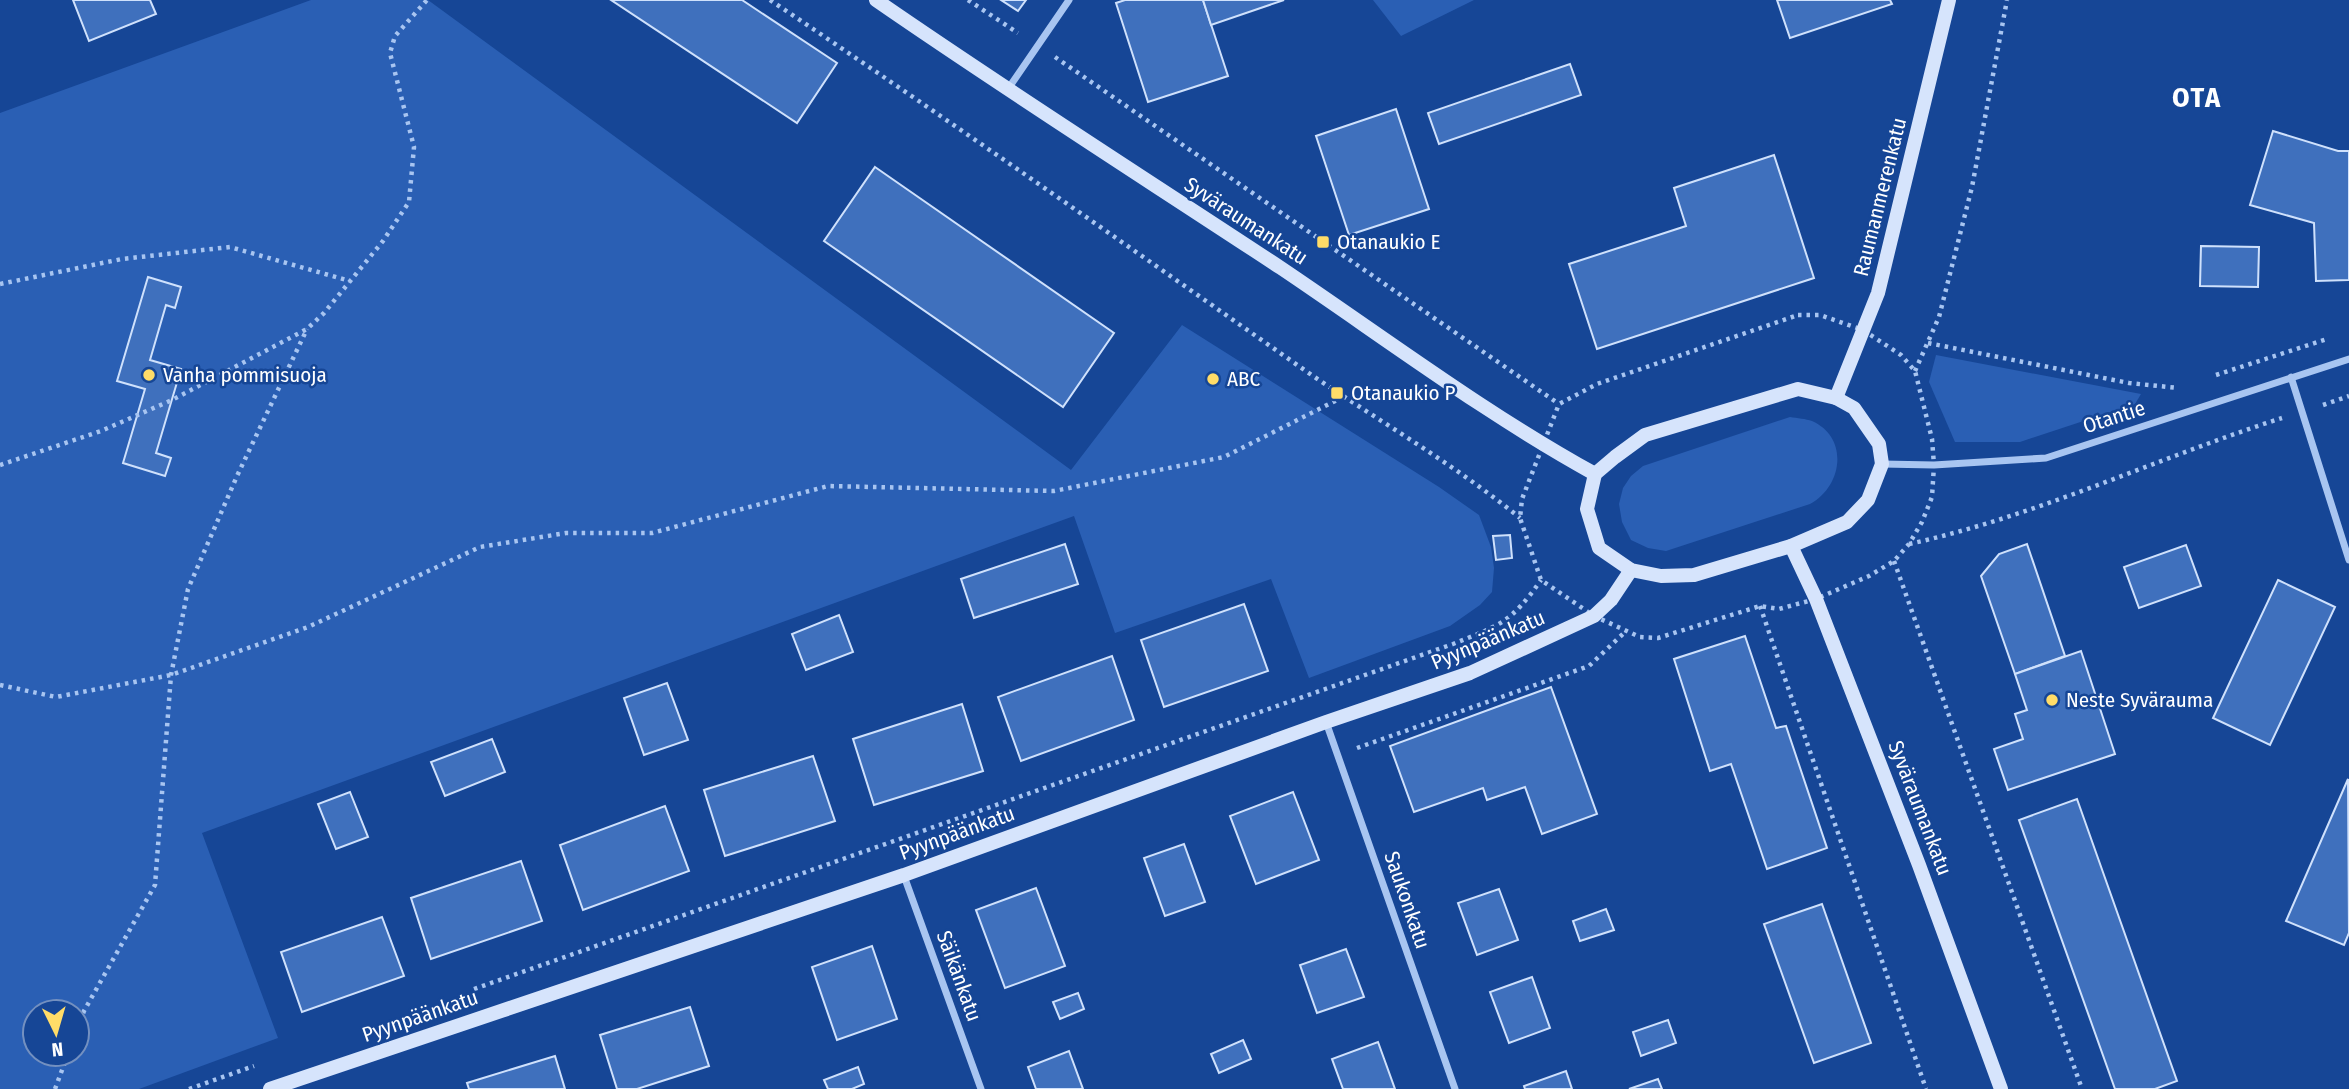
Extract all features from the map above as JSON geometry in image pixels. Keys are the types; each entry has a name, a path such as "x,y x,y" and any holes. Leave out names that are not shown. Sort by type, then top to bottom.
{"main road":[{"name":"Syväraumankatu","path":"876,0 1542,445 1595,474"},
{"name":"Raumanmerenkatu","path":"1836,398 1878,293 1949,0"},
{"path":"1798,389 1836,398 1854,408 1879,444 1882,464 1868,500 1847,522 1791,546 1694,575 1661,576 1631,570 1599,548 1587,509 1595,474 1645,435 1798,389"},
{"name":"Syväraumankatu","path":"1791,546 1816,599 1920,865 2000,1089"},
{"name":"Pyynpäänkatu","path":"270,1089 904,875 1326,722 1470,673 1594,616 1611,600 1631,570"}],"street":[{"path":"1009,89 1069,0"},
{"name":"Otantie","path":"1882,464 1934,465 2046,458 2349,359"},
{"path":"2291,377 2349,561"},
{"name":"Saukonkatu","path":"1326,722 1455,1089"},
{"name":"Säikänkatu","path":"904,875 981,1089"}],"path":[{"path":"91,999 155,885 171,675 188,589 237,476 307,329 383,241 409,202 414,147 390,53 394,36 427,0"},
{"path":"769,0 925,104 1343,397 1484,489 1520,518"},
{"path":"968,0 1038,45 1559,404"},
{"path":"1915,371 1939,317 1972,187 2007,0"},
{"path":"0,284 122,259 230,247 350,281"},
{"path":"466,992 1494,628 1510,618 1523,605 1541,580 1520,518 1522,499 1559,404 1597,384 1798,315 1820,315 1863,330 1901,355 1915,371 1932,439 1934,465 1931,498 1922,522 1909,544 1894,561 1869,576 1816,599 1779,608 1760,606 1658,638 1640,637 1626,631 1588,666 1338,755"},
{"path":"0,465 101,431 172,400 307,329"},
{"path":"2215,375 2336,336"},
{"path":"1928,342 2129,383 2176,388 2189,384"},
{"path":"0,685 56,697 171,675 309,627 480,547 566,533 652,533 828,486 1054,491 1224,457 1343,397"},
{"path":"1909,544 1942,537 2039,505 2302,412"},
{"path":"1894,561 2082,1089"},
{"path":"1760,606 1926,1089"},
{"path":"189,1089 255,1066"},
{"path":"55,1089 63,1068"}],"shaded area":[{"path":"311,0 428,0 1071,470 1182,325 1479,515 1491,547 1494,568 1492,592 1480,605 1450,626 1309,678 1271,579 1115,633 1074,516 202,833 278,1038 139,1089 0,1089 0,113"},
{"path":"1373,0 1474,0 1401,36"},
{"path":"1936,355 2141,394 2135,404 2020,442 1955,442 1929,382"},
{"path":"1790,417 1812,421 1824,429 1837,450 1835,475 1821,496 1810,504 1666,551 1648,548 1631,540 1622,522 1619,504 1623,488 1631,476 1643,466"}],"building":[{"path":"73,0 150,0 156,14 89,41"},
{"path":"611,0 742,0 837,63 797,123"},
{"path":"1001,0 1026,0 1018,11"},
{"path":"1125,0 1203,0 1228,76 1148,102 1116,3"},
{"path":"1203,0 1284,0 1211,25"},
{"path":"1777,0 1890,0 1892,4 1790,38"},
{"path":"1570,64 1581,95 1439,144 1428,113"},
{"path":"1396,109 1429,209 1349,235 1316,136"},
{"path":"2273,131 2338,151 2349,151 2349,280 2316,281 2314,223 2250,205"},
{"path":"1774,155 1814,278 1597,349 1569,264 1686,226 1674,188"},
{"path":"875,167 1114,333 1063,407 824,241"},
{"path":"2201,246 2259,247 2258,287 2200,286"},
{"name":"Vanha pommisuoja","path":"148,277 181,287 175,308 166,305 150,360 181,369 156,453 171,458 165,476 123,463 145,389 117,381"},
{"path":"1510,535 1512,558 1496,560 1493,536"},
{"path":"1065,544 1078,584 974,618 961,579"},
{"path":"2027,544 2065,656 2015,674 1981,576 1999,554"},
{"path":"2186,545 2201,586 2139,608 2124,567"},
{"path":"2278,580 2335,607 2270,745 2213,718"},
{"path":"1244,604 1268,671 1164,707 1141,640"},
{"path":"839,615 853,652 806,670 792,634"},
{"path":"1745,636 1776,728 1786,726 1827,848 1767,869 1731,764 1710,771 1674,659"},
{"path":"2081,651 2115,754 2008,790 1994,749 2023,739 2015,714 2027,710 2015,674"},
{"path":"1112,656 1134,720 1021,761 998,697"},
{"path":"667,683 688,740 644,755 624,698"},
{"path":"1551,687 1597,814 1542,834 1525,787 1487,800 1483,788 1414,812 1390,746"},
{"path":"962,704 983,771 874,805 853,739"},
{"path":"492,739 505,772 445,796 431,762"},
{"path":"813,756 835,821 725,856 704,790"},
{"path":"2348,779 2349,933 2344,945 2286,921"},
{"path":"350,792 368,837 336,849 318,804"},
{"path":"1293,792 1319,860 1256,884 1230,816"},
{"path":"2077,799 2177,1081 2155,1089 2115,1089 2019,820"},
{"path":"665,806 689,871 583,910 560,845"},
{"path":"1184,844 1205,902 1165,916 1144,858"},
{"path":"521,861 542,921 431,959 411,898"},
{"path":"1036,888 1065,966 1005,988 976,910"},
{"path":"1499,889 1518,940 1477,955 1458,903"},
{"path":"1822,904 1871,1043 1814,1063 1764,924"},
{"path":"1606,909 1614,930 1580,941 1573,921"},
{"path":"382,917 404,976 302,1012 281,952"},
{"path":"872,946 897,1019 837,1040 812,967"},
{"path":"1346,949 1364,997 1317,1013 1300,965"},
{"path":"1532,977 1550,1028 1509,1043 1490,992"},
{"path":"1078,993 1084,1009 1060,1019 1053,1002"},
{"path":"690,1007 709,1066 637,1089 617,1089 600,1035"},
{"path":"1668,1020 1676,1043 1641,1056 1633,1032"},
{"path":"1243,1040 1251,1059 1219,1073 1211,1054"},
{"path":"1378,1042 1395,1089 1343,1089 1332,1059"},
{"path":"1069,1051 1083,1089 1036,1089 1028,1067"},
{"path":"555,1056 565,1089 469,1089 467,1083"},
{"path":"858,1067 864,1084 852,1089 828,1089 824,1080"},
{"path":"1566,1071 1572,1089 1525,1089 1524,1086"},
{"path":"1658,1079 1662,1089 1629,1089"}],"place":[{"name":"Otanaukio E","path":"1323,242"},
{"name":"Vanha pommisuoja","path":"149,375"},
{"name":"ABC","path":"1213,379"},
{"name":"Otanaukio P","path":"1337,393"},
{"name":"Neste Syvärauma","path":"2052,700"}],"district":[{"name":"OTA","path":"2197,97"}]}
